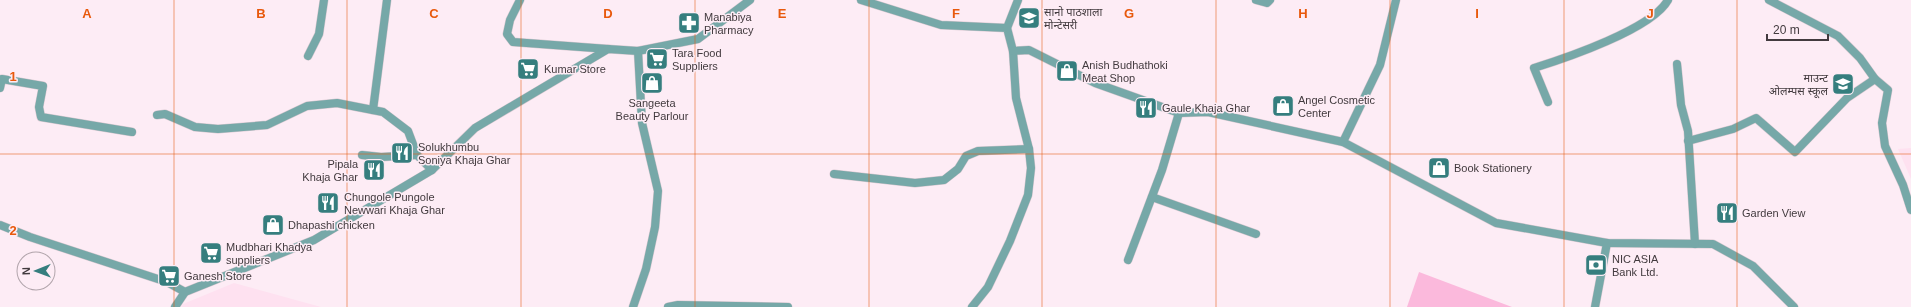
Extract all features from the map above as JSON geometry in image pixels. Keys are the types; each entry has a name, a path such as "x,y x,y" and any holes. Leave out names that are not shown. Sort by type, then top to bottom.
{"street":[{"path":"308,56 319,34 324,0"},
{"path":"373,110 387,0"},
{"path":"520,0 508,26 507,34 513,42 638,51 698,39 750,0"},
{"path":"861,0 941,25 1007,28"},
{"path":"972,307 988,287 1010,241 1028,195 1031,168 1029,149 1016,98 1013,51 1007,28 1018,0"},
{"path":"1256,0 1267,4 1270,0"},
{"path":"1343,142 1380,65 1396,0"},
{"path":"1548,102 1534,68 1576,55 1632,29 1665,6 1668,0"},
{"path":"1769,0 1838,36 1860,58 1875,79 1888,90 1882,123 1885,146 1904,185 1911,210"},
{"path":"175,307 186,292 314,240 432,170 475,128 608,49"},
{"path":"1013,51 1028,50 1095,83 1179,112 1208,112 1343,142 1496,223 1608,243 1713,244 1753,266 1794,307"},
{"path":"632,307 646,269 652,241 658,191 642,123 638,51"},
{"path":"1677,64 1681,105 1688,131 1695,244"},
{"path":"0,88 1,79 43,86 40,107 41,117 132,132"},
{"path":"1688,141 1733,129 1756,118 1795,152 1847,98 1875,79"},
{"path":"157,115 166,114 195,127 218,129 267,125 307,106 337,103 373,110 383,112 408,131 417,155 432,170"},
{"path":"1128,260 1152,196 1179,112"},
{"path":"834,174 915,183 944,180 958,169 966,156 978,152 1029,149"},
{"path":"362,155 381,157 417,155"},
{"path":"1152,196 1256,234"},
{"path":"0,225 30,237 167,282 186,292"},
{"path":"1595,307 1608,243"},
{"path":"668,307 678,305 788,307"}],"shaded area":[{"path":"1911,148 1911,179 1898,149"},
{"path":"1419,272 1512,307 1407,307"},
{"path":"234,283 321,307 181,307 183,304"}],"place":[{"name":"सानो पाठशाला मोन्टेसरी","path":"1029,18"},
{"name":"Manabiya Pharmacy","path":"689,23"},
{"name":"Tara Food Suppliers","path":"657,59"},
{"name":"Kumar Store","path":"528,69"},
{"name":"Anish Budhathoki Meat Shop","path":"1067,71"},
{"name":"Sangeeta Beauty Parlour","path":"652,83"},
{"name":"माउन्ट ओलम्पस स्कूल","path":"1843,84"},
{"name":"Angel Cosmetic Center","path":"1283,106"},
{"name":"Gaule Khaja Ghar","path":"1146,108"},
{"name":"Solukhumbu Soniya Khaja Ghar","path":"402,153"},
{"name":"Book Stationery","path":"1439,168"},
{"name":"Pipala Khaja Ghar","path":"374,170"},
{"name":"Chungole Pungole Newwari Khaja Ghar","path":"328,203"},
{"name":"Garden View","path":"1727,213"},
{"name":"Dhapashi chicken","path":"273,225"},
{"name":"Mudbhari Khadya suppliers","path":"211,253"},
{"name":"NIC ASIA Bank Ltd.","path":"1596,265"},
{"name":"Ganesh Store","path":"169,276"}]}
